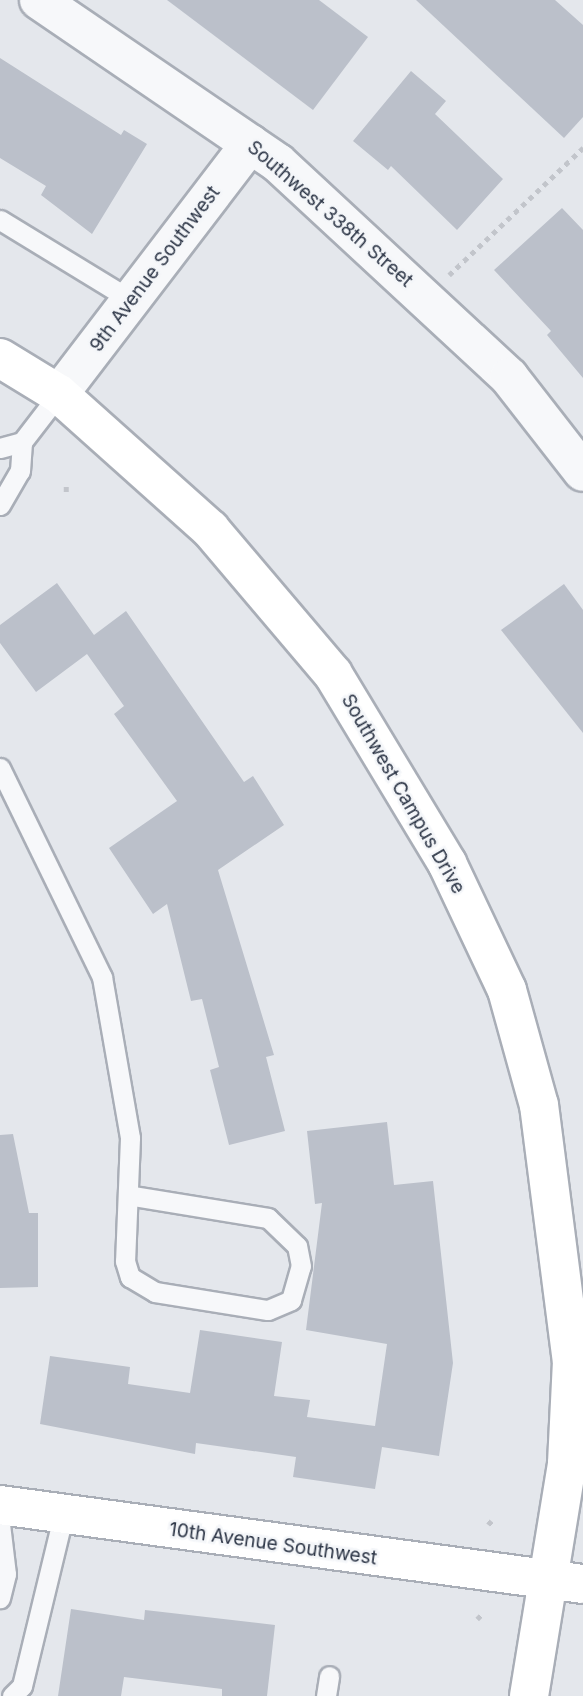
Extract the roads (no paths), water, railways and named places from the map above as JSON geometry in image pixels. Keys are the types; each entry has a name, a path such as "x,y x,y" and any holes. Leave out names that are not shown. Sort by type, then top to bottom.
{"main road":[{"name":"Southwest Campus Drive","path":"0,358 60,394 210,529 333,674 447,863 507,990 539,1105 572,1361 567,1464 545,1581 529,1696"},
{"name":"10th Avenue Southwest","path":"0,1505 62,1516 583,1584"}],"street":[{"name":"Southwest 338th Street","path":"39,0 250,144 425,297 509,377 583,472"},
{"name":"9th Avenue Southwest","path":"60,394 250,144"}],"lane":[{"path":"0,220 131,300"},
{"path":"0,449 22,442 60,394"},
{"path":"0,505 20,471 22,442"},
{"path":"0,768 103,977 130,1138 125,1261 139,1286 268,1310 290,1300 301,1266 297,1246 268,1218 128,1195"},
{"path":"12,1696 22,1686 62,1516"},
{"path":"0,1524 6,1574 0,1598"},
{"path":"326,1696 329,1676"}]}
